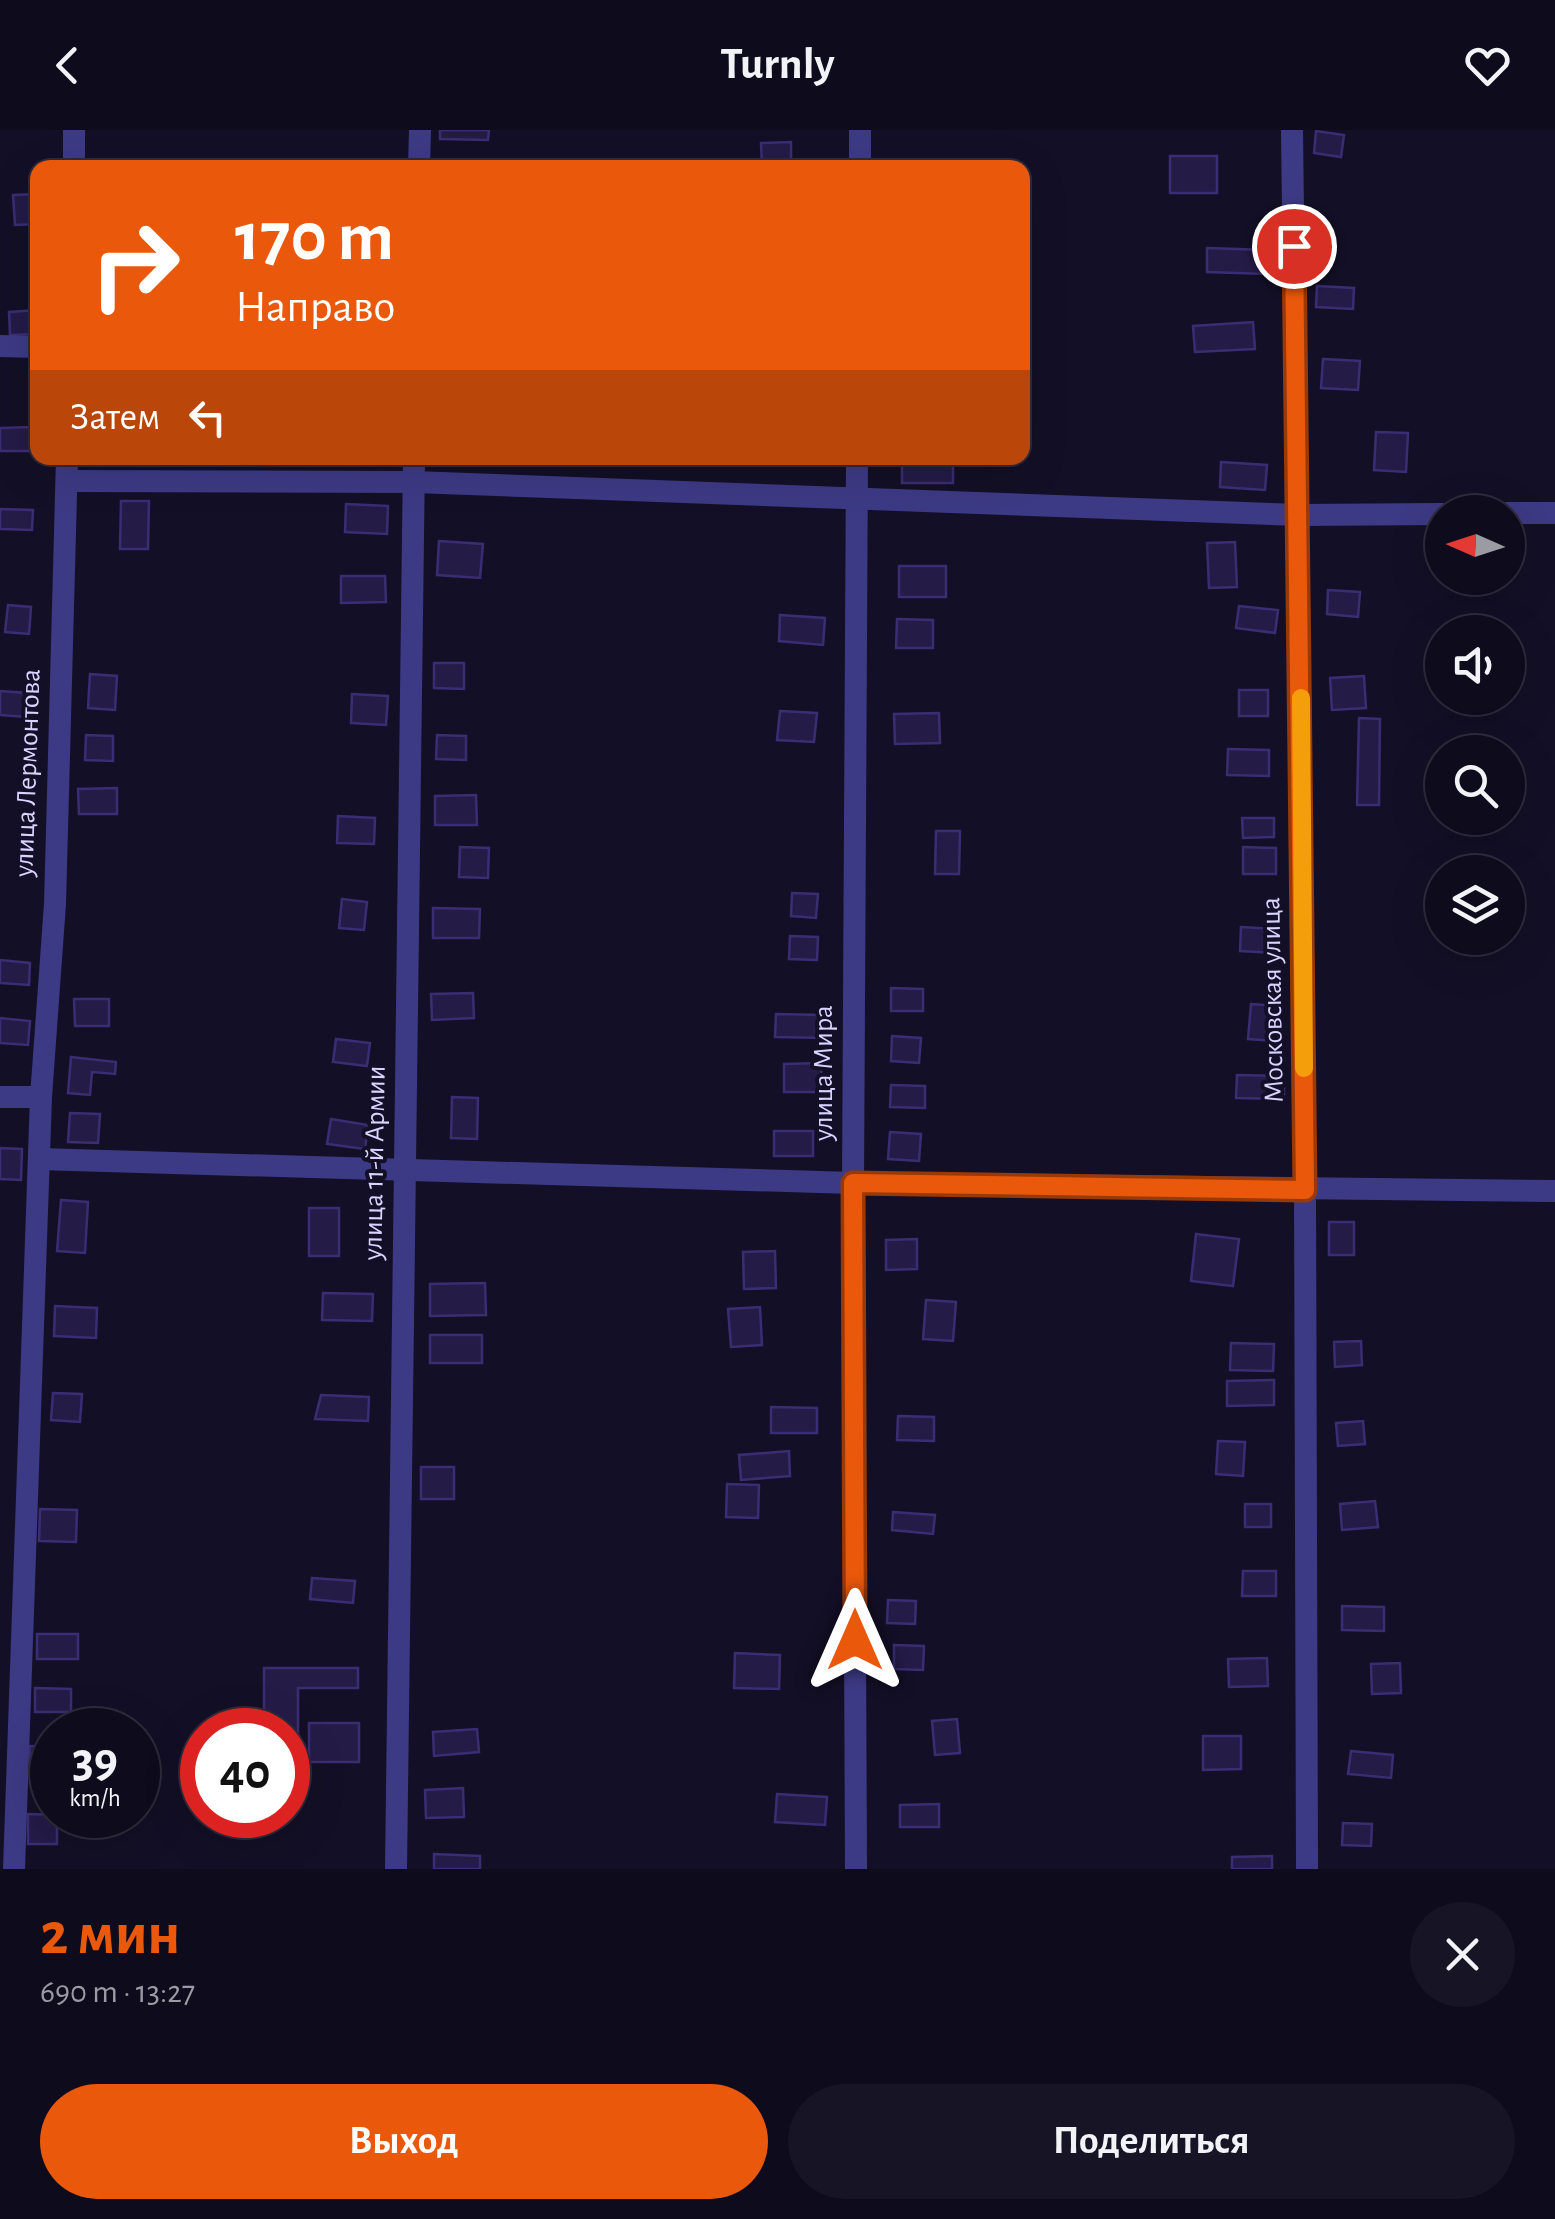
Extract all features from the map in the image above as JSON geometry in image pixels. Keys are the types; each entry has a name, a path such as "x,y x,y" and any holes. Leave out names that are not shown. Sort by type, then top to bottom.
{"street":[{"path":"74,130 74,160"},
{"path":"420,130 420,160"},
{"path":"860,130 860,160"},
{"name":"Московская улица","path":"1292,130 1305,1190 1306,1869"},
{"path":"0,346 30,348"},
{"name":"улица 11-й Армии","path":"396,1869 414,465"},
{"name":"улица Мира","path":"856,1869 853,1183 858,465"},
{"path":"67,469 1299,515 1425,514"},
{"name":"улица Лермонтова","path":"14,1869 38,1158 55,904 67,469"},
{"path":"1525,513 1555,513"},
{"path":"0,1097 41,1097"},
{"path":"38,1158 853,1183 1555,1191"}],"building":[{"path":"440,130 489,130 488,140 440,139"},
{"path":"1316,131 1344,135 1341,157 1314,153"},
{"path":"791,142 791,160 762,160 761,143"},
{"path":"1170,156 1217,156 1217,193 1170,193"},
{"path":"30,194 30,224 15,225 13,195"},
{"path":"1207,248 1267,250 1266,274 1207,272"},
{"path":"1317,286 1354,288 1353,309 1316,307"},
{"path":"30,311 30,334 10,335 9,312"},
{"path":"1253,322 1255,349 1195,352 1193,326"},
{"path":"1323,359 1360,361 1358,390 1321,388"},
{"path":"30,427 30,451 0,451 0,428"},
{"path":"1376,432 1408,433 1406,472 1374,470"},
{"path":"1221,462 1267,465 1265,490 1220,487"},
{"path":"902,465 953,465 953,483 902,483"},
{"path":"121,501 149,501 148,549 120,549"},
{"path":"346,504 388,506 387,534 345,532"},
{"path":"0,509 33,510 32,530 0,529"},
{"path":"439,541 483,544 480,578 437,575"},
{"path":"1235,542 1237,587 1209,588 1207,543"},
{"path":"899,566 946,566 946,597 899,597"},
{"path":"341,576 385,576 386,602 341,603"},
{"path":"1328,590 1360,592 1358,617 1327,614"},
{"path":"8,605 31,607 29,634 5,632"},
{"path":"1239,606 1278,610 1275,633 1236,628"},
{"path":"780,615 825,618 823,645 779,641"},
{"path":"897,619 933,620 933,648 896,648"},
{"path":"434,663 464,663 464,689 434,688"},
{"path":"90,674 117,676 115,710 88,708"},
{"path":"1364,676 1366,708 1332,710 1330,678"},
{"path":"1239,690 1268,690 1268,716 1239,716"},
{"path":"0,691 27,693 26,717 0,715"},
{"path":"352,694 388,696 386,725 351,723"},
{"path":"780,711 817,713 814,742 777,740"},
{"path":"939,713 940,743 895,744 894,714"},
{"path":"1359,718 1380,719 1379,805 1357,805"},
{"path":"86,735 113,736 113,761 85,760"},
{"path":"437,735 466,736 466,760 436,759"},
{"path":"1228,749 1269,750 1269,776 1227,775"},
{"path":"117,788 117,814 79,814 78,789"},
{"path":"476,795 477,825 435,825 435,796"},
{"path":"338,816 375,818 374,844 337,843"},
{"path":"1242,818 1274,818 1274,837 1243,838"},
{"path":"936,831 960,831 959,874 935,874"},
{"path":"460,847 489,848 488,878 459,877"},
{"path":"1243,847 1276,848 1276,874 1243,874"},
{"path":"792,893 818,894 816,918 791,916"},
{"path":"342,899 367,902 364,930 339,928"},
{"path":"433,908 480,909 479,938 433,938"},
{"path":"1241,927 1279,929 1278,953 1240,951"},
{"path":"790,936 818,937 817,960 789,959"},
{"path":"0,960 30,963 29,985 0,983"},
{"path":"891,988 923,989 923,1011 891,1011"},
{"path":"473,993 474,1018 432,1020 431,994"},
{"path":"74,999 109,999 109,1026 75,1026"},
{"path":"1251,1004 1277,1006 1275,1041 1248,1039"},
{"path":"776,1014 824,1015 824,1038 775,1037"},
{"path":"0,1018 30,1021 28,1045 0,1043"},
{"path":"892,1036 921,1038 919,1063 891,1061"},
{"path":"336,1039 370,1043 367,1066 333,1062"},
{"path":"71,1057 116,1062 115,1074 92,1072 90,1095 68,1093"},
{"path":"821,1063 822,1092 784,1092 784,1064"},
{"path":"1237,1075 1284,1076 1284,1099 1236,1098"},
{"path":"891,1085 925,1086 925,1108 890,1107"},
{"path":"452,1097 478,1098 477,1139 451,1138"},
{"path":"70,1113 100,1114 98,1143 68,1142"},
{"path":"331,1119 368,1125 365,1149 327,1144"},
{"path":"774,1131 813,1131 813,1156 774,1156"},
{"path":"890,1132 921,1134 919,1161 888,1159"},
{"path":"0,1148 22,1149 21,1180 0,1179"},
{"path":"61,1200 88,1202 85,1253 57,1251"},
{"path":"309,1208 339,1208 339,1256 309,1256"},
{"path":"1329,1222 1354,1222 1354,1255 1329,1255"},
{"path":"1196,1234 1239,1239 1233,1286 1191,1281"},
{"path":"917,1239 917,1269 886,1270 886,1240"},
{"path":"775,1251 776,1288 744,1289 743,1252"},
{"path":"485,1283 486,1315 430,1316 430,1284"},
{"path":"323,1293 373,1294 372,1321 322,1320"},
{"path":"926,1300 956,1302 953,1341 923,1339"},
{"path":"55,1306 97,1308 96,1338 54,1336"},
{"path":"760,1307 762,1345 731,1347 728,1309"},
{"path":"430,1335 482,1335 482,1363 430,1363"},
{"path":"1361,1341 1362,1365 1335,1367 1334,1342"},
{"path":"1231,1343 1274,1344 1273,1371 1230,1370"},
{"path":"1274,1380 1274,1405 1227,1406 1227,1381"},
{"path":"53,1393 82,1394 80,1422 51,1420"},
{"path":"321,1395 369,1397 368,1421 315,1419"},
{"path":"771,1407 817,1408 817,1433 771,1433"},
{"path":"898,1416 934,1417 934,1441 897,1440"},
{"path":"1363,1421 1365,1444 1338,1446 1336,1423"},
{"path":"1218,1441 1245,1442 1243,1476 1216,1474"},
{"path":"789,1451 790,1476 741,1480 739,1455"},
{"path":"421,1467 454,1467 454,1499 421,1499"},
{"path":"727,1484 759,1485 758,1518 726,1517"},
{"path":"1375,1501 1378,1527 1342,1530 1340,1504"},
{"path":"1245,1504 1271,1504 1271,1527 1245,1527"},
{"path":"40,1509 77,1510 76,1542 39,1541"},
{"path":"893,1512 935,1515 933,1534 892,1530"},
{"path":"1243,1571 1276,1571 1276,1596 1242,1596"},
{"path":"312,1578 355,1581 353,1603 310,1599"},
{"path":"888,1600 916,1601 915,1624 887,1623"},
{"path":"1342,1606 1384,1607 1384,1631 1342,1630"},
{"path":"37,1634 78,1634 78,1659 37,1659"},
{"path":"894,1645 924,1646 923,1670 894,1669"},
{"path":"735,1653 780,1655 779,1689 734,1688"},
{"path":"1267,1658 1268,1686 1229,1687 1228,1659"},
{"path":"1400,1663 1401,1693 1372,1694 1371,1664"},
{"path":"264,1668 358,1668 358,1688 298,1688 298,1708 264,1708"},
{"path":"35,1688 71,1689 71,1708 35,1708"},
{"path":"957,1719 960,1753 935,1755 932,1721"},
{"path":"310,1723 359,1723 359,1762 310,1762"},
{"path":"477,1729 479,1752 434,1756 433,1732"},
{"path":"1203,1736 1241,1736 1241,1769 1203,1770"},
{"path":"1351,1751 1393,1755 1391,1778 1348,1774"},
{"path":"463,1788 464,1817 426,1818 425,1790"},
{"path":"777,1794 827,1797 825,1825 775,1822"},
{"path":"939,1804 939,1827 900,1827 900,1805"},
{"path":"28,1814 30,1838 57,1838 57,1844 28,1844"},
{"path":"1343,1823 1372,1824 1371,1846 1342,1845"},
{"path":"434,1854 480,1856 480,1869 434,1869"},
{"path":"1272,1856 1272,1869 1232,1869 1232,1857"}],"slow traffic":[{"path":"1301,698 1304,1068"}],"route":[{"path":"855,1640 853,1183 1305,1190 1294,246"}]}
